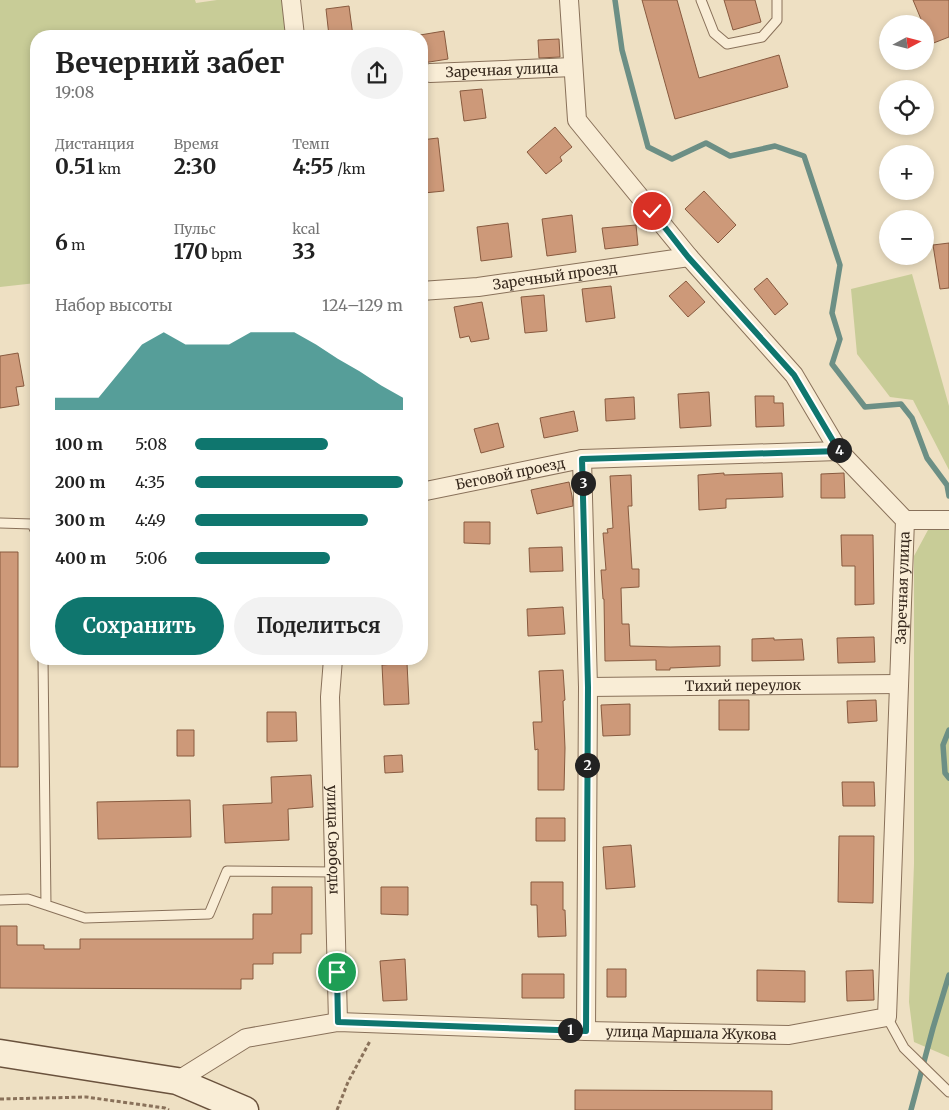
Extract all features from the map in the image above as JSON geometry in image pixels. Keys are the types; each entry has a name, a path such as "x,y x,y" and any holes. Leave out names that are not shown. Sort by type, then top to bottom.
{"street":[{"path":"291,0 294,30"},
{"name":"Заречная улица","path":"568,0 578,120 688,257 794,375 839,451 905,520 887,1017"},
{"name":"Заречная улица","path":"430,73 573,66"},
{"name":"Заречный проезд","path":"428,291 478,287 688,257"},
{"name":"Беговой проезд","path":"428,491 582,459 839,451"},
{"path":"582,459 588,687 586,1031"},
{"path":"905,520 944,520"},
{"name":"улица Свободы","path":"333,665 330,697 338,1022"},
{"name":"Тихий переулок","path":"588,687 899,684"},
{"name":"улица Маршала Жукова","path":"177,1080 246,1038 338,1022 586,1031 789,1034 887,1017"},
{"path":"0,1053 177,1080 245,1110"}],"lane":[{"path":"701,0 714,33 727,44 762,37 778,20 777,0"},
{"path":"0,523 30,524"},
{"path":"43,665 46,905"},
{"path":"0,900 28,899 85,918 209,914 227,871 334,872"},
{"path":"887,1017 904,1048 947,1091"}],"path":[{"path":"337,1110 348,1082 369,1042 402,1024"},
{"path":"0,1099 86,1097 169,1110"}],"green space":[{"path":"0,0 195,0 196,3 217,0 282,0 285,30 30,30 30,284 0,287"},
{"path":"912,274 949,406 949,470 913,400 890,397 857,354 851,289"},
{"path":"928,530 949,530 949,1057 914,1042 909,1002 914,864 914,556"}],"building":[{"path":"642,0 677,0 699,78 779,55 788,87 675,119"},
{"path":"724,0 755,0 761,22 733,30"},
{"path":"913,0 949,0 949,37 934,43 934,15 919,15"},
{"path":"349,6 352,30 328,30 326,9"},
{"path":"444,31 448,59 428,62 428,34"},
{"path":"559,39 560,57 539,58 538,40"},
{"path":"482,89 486,118 464,121 460,91"},
{"path":"555,127 572,147 560,157 562,161 546,174 527,152"},
{"path":"438,138 444,191 428,193 428,139"},
{"path":"704,191 736,225 718,243 685,209"},
{"path":"572,215 576,252 547,256 542,219"},
{"path":"508,223 512,257 481,261 477,227"},
{"path":"636,225 638,245 605,249 602,228"},
{"path":"949,243 949,288 940,289 934,245"},
{"path":"767,278 788,304 775,315 754,289"},
{"path":"686,281 705,302 688,317 669,296"},
{"path":"611,286 615,318 586,322 582,289"},
{"path":"544,295 547,331 525,333 521,297"},
{"path":"482,302 489,339 471,342 469,336 460,338 454,307"},
{"path":"18,353 24,386 16,387 19,405 0,408 0,356"},
{"path":"709,392 711,426 680,428 678,394"},
{"path":"755,396 774,396 774,403 783,403 784,426 756,427"},
{"path":"634,397 635,419 606,421 605,399"},
{"path":"574,411 578,431 544,438 540,418"},
{"path":"498,423 504,447 481,453 474,429"},
{"path":"724,473 724,475 782,473 783,497 726,499 726,508 699,510 698,475"},
{"path":"844,473 845,498 821,498 821,474"},
{"path":"631,475 632,506 628,506 632,569 639,569 639,587 621,588 622,624 629,624 630,646 720,646 720,666 656,670 656,660 605,661 604,599 601,570 606,570 603,533 608,533 607,529 613,528 610,476"},
{"path":"569,482 573,506 537,514 531,490"},
{"path":"464,522 490,522 490,544 464,543"},
{"path":"841,535 873,535 874,604 855,605 855,566 842,566"},
{"path":"562,547 563,571 530,572 529,548"},
{"path":"0,552 18,552 18,767 0,767"},
{"path":"563,607 565,634 528,636 527,609"},
{"path":"874,637 875,662 838,663 837,638"},
{"path":"774,638 774,640 802,639 804,660 752,661 752,639"},
{"path":"382,665 407,665 409,704 384,705"},
{"path":"563,670 565,700 563,701 564,790 538,790 538,749 535,750 533,722 542,722 539,671"},
{"path":"719,700 749,700 749,730 719,730"},
{"path":"876,700 877,721 848,723 847,701"},
{"path":"630,704 630,735 603,736 601,705"},
{"path":"267,712 296,712 297,741 267,742"},
{"path":"177,730 194,730 194,756 177,756"},
{"path":"402,755 403,772 385,773 384,756"},
{"path":"311,775 313,807 288,809 289,840 225,843 223,805 272,803 271,777"},
{"path":"842,782 874,782 875,806 843,806"},
{"path":"190,800 191,837 98,839 97,802"},
{"path":"536,818 565,818 565,841 536,841"},
{"path":"839,836 874,836 873,903 838,902"},
{"path":"631,845 635,887 606,889 603,847"},
{"path":"531,882 563,882 563,910 565,910 566,936 538,937 537,905 531,905"},
{"path":"272,887 312,887 312,934 301,934 301,953 273,953 273,964 253,964 253,979 241,979 241,989 0,988 0,926 17,926 17,945 44,945 44,949 80,949 80,939 253,939 253,914 272,914"},
{"path":"381,887 408,887 408,915 381,914"},
{"path":"405,959 407,1000 383,1001 380,961"},
{"path":"607,969 626,969 626,997 607,997"},
{"path":"757,970 805,971 805,1002 757,1001"},
{"path":"873,970 874,1000 847,1001 846,971"},
{"path":"522,974 564,974 564,998 522,998"},
{"path":"575,1090 772,1091 772,1110 575,1110"}],"waterway":[{"path":"615,0 622,50 648,147 672,159 706,143 730,156 775,146 804,156 840,265 832,313 840,339 832,364 865,407 901,404 912,418 927,458 947,485 949,496"},
{"path":"949,730 943,745 945,773 949,778"},
{"path":"911,1110 949,975"}],"route":[{"path":"337,972 338,1022 586,1031 588,687 582,459 839,451 794,375 688,257 652,211"}]}
